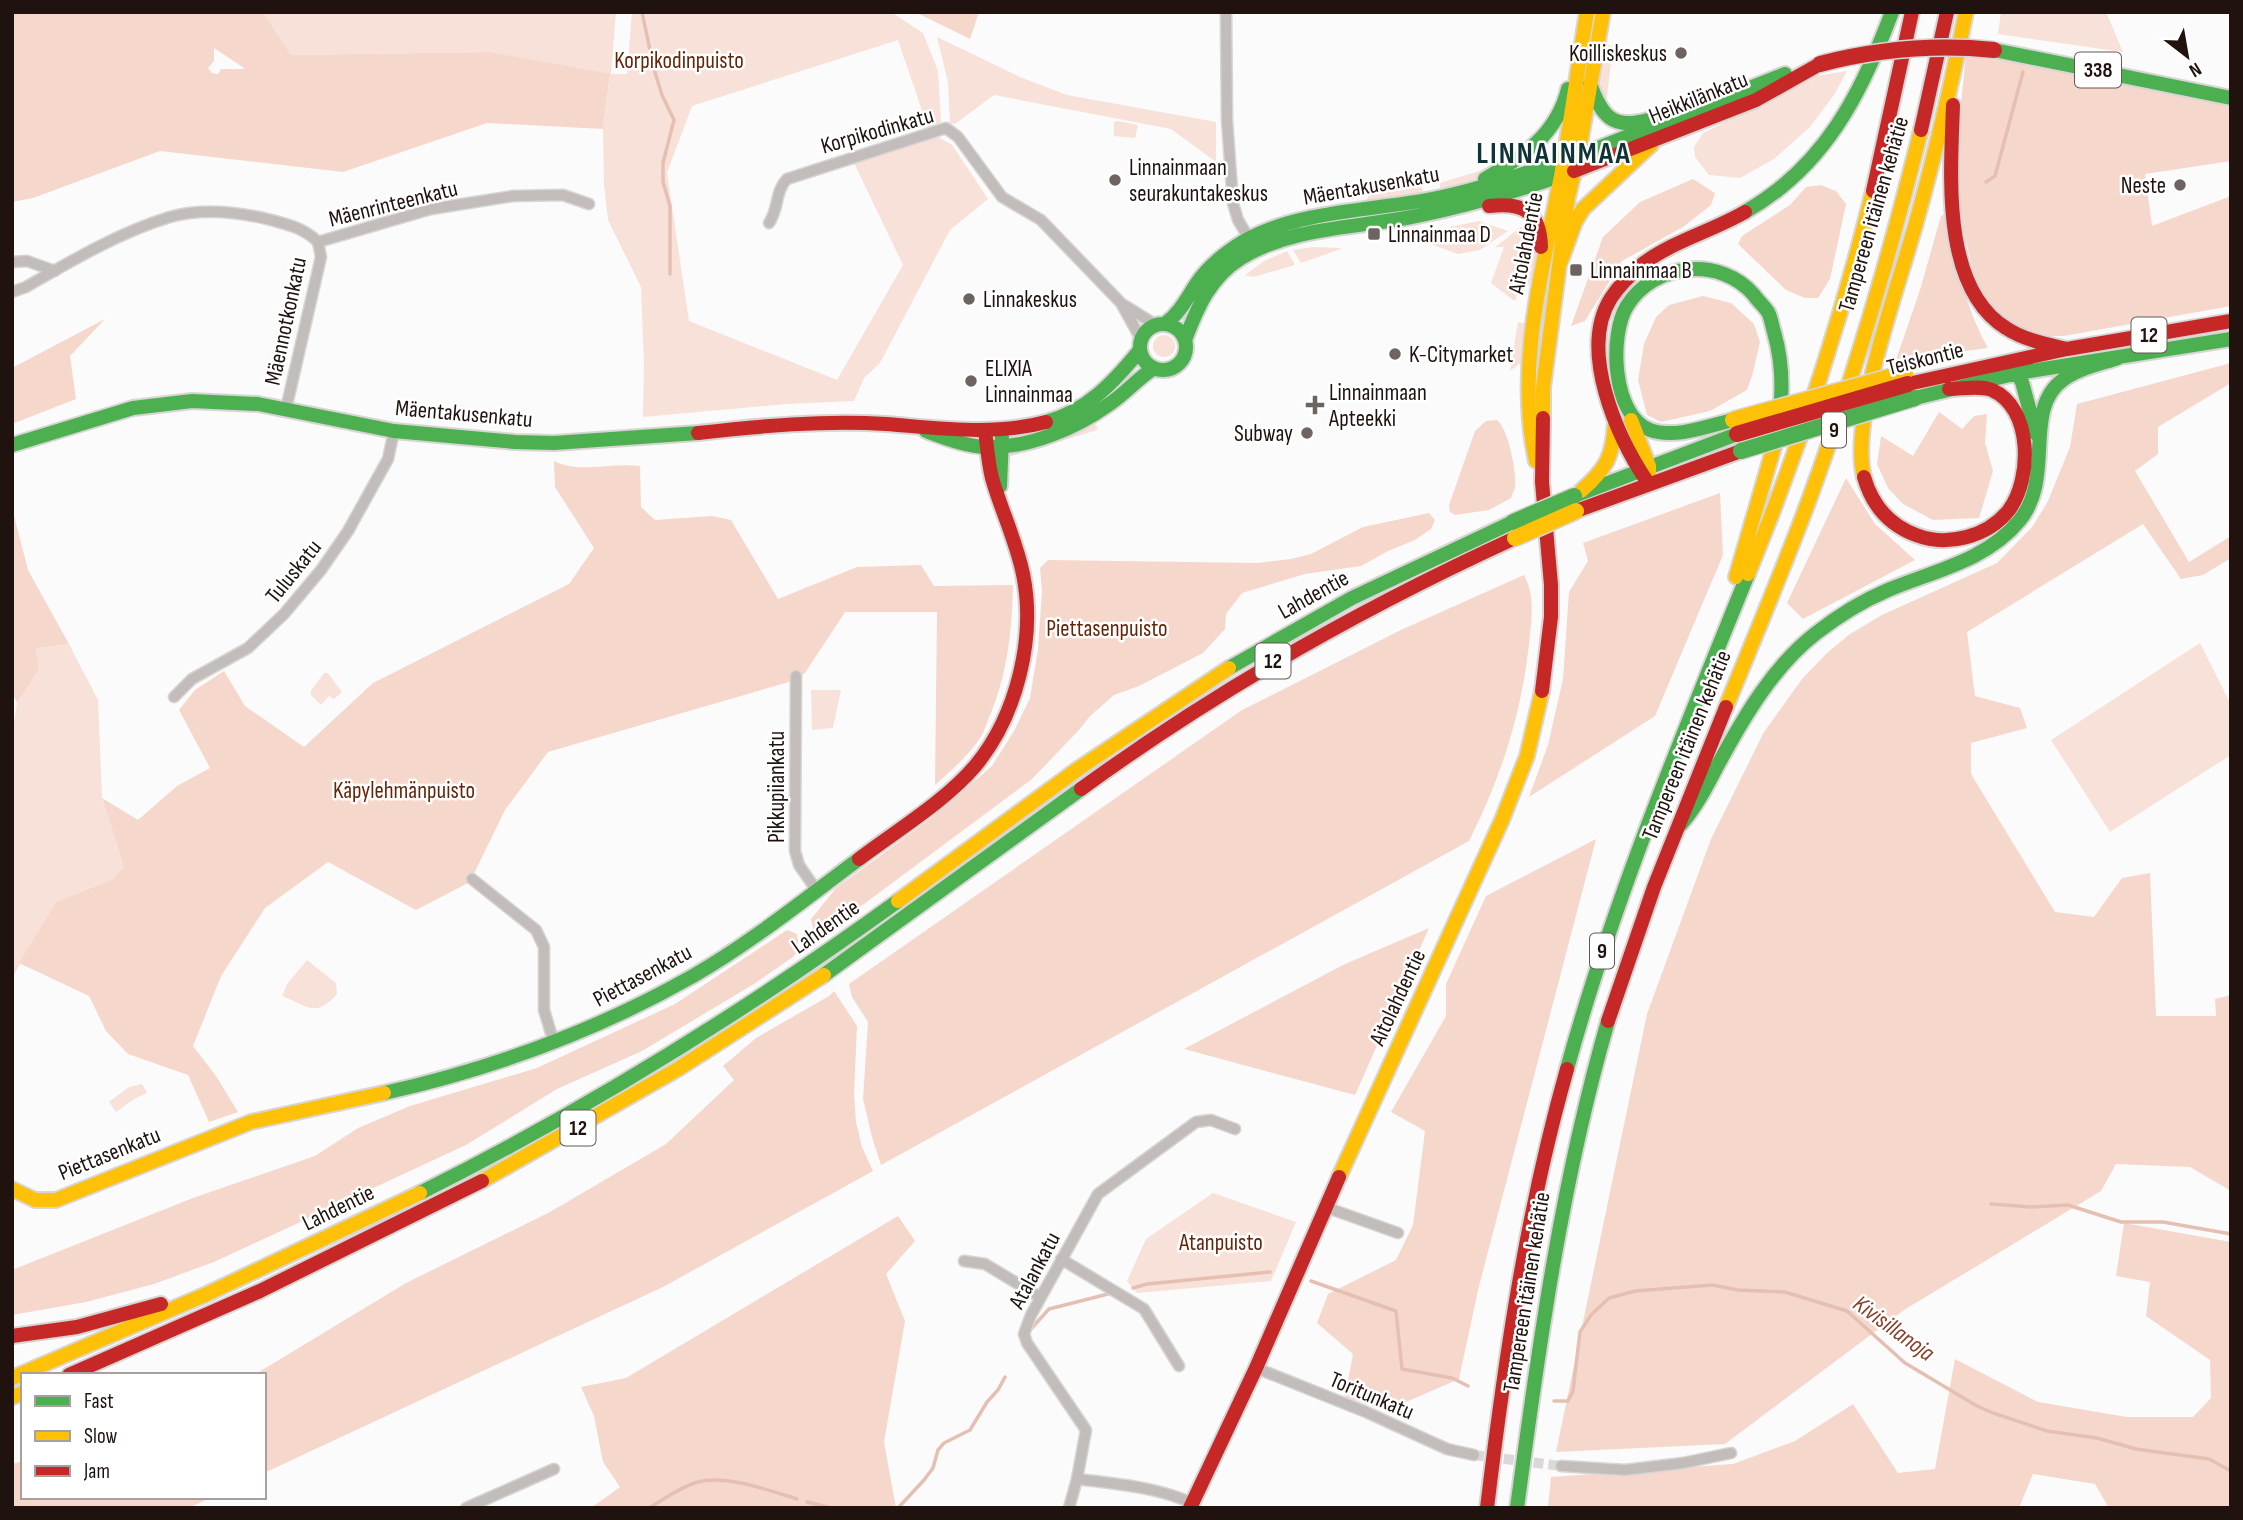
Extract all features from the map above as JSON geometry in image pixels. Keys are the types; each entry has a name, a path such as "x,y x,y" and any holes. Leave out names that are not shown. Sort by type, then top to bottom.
{"main road":[{"name":"Aitolahdentie","path":"1191,1506 1256,1368 1325,1207 1502,820 1527,756 1543,688 1551,617 1551,585 1542,482 1543,388 1587,12"},
{"name":"Aitolahdentie","path":"1542,482 1528,419 1527,386 1534,318 1590,84 1603,12"},
{"path":"1645,473 1600,371 1598,335 1607,304 1626,277 1645,262 1716,228 1765,199 1818,152 1852,107 1871,70 1892,12"},
{"name":"Tampereen itäinen kehätie","path":"1487,1508 1520,1280 1543,1159 1610,925 1779,497 1829,346 1877,178 1912,12"},
{"name":"Tampereen itäinen kehätie","path":"1517,1508 1538,1347 1575,1143 1612,1007 1674,831 1768,605 1833,434 1907,184 1947,12"},
{"path":"1949,389 1982,388 2007,398 2017,414 2022,430 2024,460 2018,492 1998,520 1966,538 1928,540 1896,527 1879,511 1864,479 1860,450 1871,382 1910,247 1966,12"},
{"name":"Heikkilänkatu","path":"1569,166 1707,104 1789,73 1863,53 1903,48 1947,46 1994,50 2231,97"},
{"path":"1440,204 1502,170 1551,127 1560,115 1581,51"},
{"name":"Heikkilänkatu","path":"1569,166 1661,137 1756,100 1814,66"},
{"path":"1953,72 1952,195 1964,272 1980,302 1994,320 2021,337 2067,349"},
{"path":"1590,84 1603,115 1620,124 1636,124 1681,108 1707,104"},
{"path":"1559,266 1570,243 1575,221 1583,209 1661,137"},
{"name":"Mäentakusenkatu","path":"1161,325 1177,315 1199,280 1213,264 1253,244 1374,224 1440,204 1510,192 1569,166"},
{"path":"1440,204 1479,208 1513,204 1532,213 1542,237 1542,276"},
{"name":"Mäentakusenkatu","path":"1185,340 1200,300 1213,282 1253,244"},
{"path":"1575,503 1603,472 1610,460 1622,417 1613,357 1615,334 1621,313 1633,297 1647,283 1662,275 1694,267 1720,270 1748,286 1767,310 1775,328 1782,359 1781,399 1774,449 1715,656"},
{"name":"Teiskontie","path":"1645,473 1741,451 1909,385 1949,389 2067,349 2231,321"},
{"path":"1161,325 1177,329 1185,340 1186,350 1181,362 1169,369 1154,368 1142,357 1141,344 1145,333 1161,325"},
{"name":"Teiskontie","path":"1645,473 1735,427 1967,370 2118,358 2231,339"},
{"name":"Mäentakusenkatu","path":"994,438 1065,416 1088,403 1116,379 1141,344"},
{"path":"1674,831 1697,807 1720,762 1775,674 1810,637 1859,605 1982,551 2010,533 2027,510 2036,488 2043,410 2050,391 2070,376 2118,358"},
{"path":"2013,367 2039,447"},
{"name":"Mäentakusenkatu","path":"12,445 145,406 211,401 242,402 286,409 394,431 554,443 668,436 766,425 885,424 994,438 1074,426 1109,405 1135,380 1154,368"},
{"path":"1622,417 1658,434 1735,427"},
{"name":"Piettasenkatu","path":"12,1189 35,1200 56,1199 251,1122 434,1082 497,1063 597,1025 693,976 754,937 951,790 976,765 1003,722 1016,687 1027,622 1020,560 992,477 994,438"},
{"name":"Lahdentie","path":"24,1373 141,1324 451,1178 662,1060 725,1021 838,946 1086,764 1200,686 1294,630 1450,550 1514,530 1575,503 1594,491 1645,473"},
{"name":"Lahdentie","path":"74,1373 228,1306 371,1238 454,1197 625,1102 803,990 1047,812 1214,698 1336,625 1448,569 1514,530"},
{"path":"12,1336 77,1327 145,1310 282,1259"}],"street":[{"path":"1226,12 1227,120 1233,203 1238,220 1253,244"},
{"name":"Korpikodinkatu","path":"769,223 780,189 787,178 946,128 958,137 1002,197 1045,224 1121,303 1161,325"},
{"name":"Mäenrinteenkatu","path":"12,292 109,242 171,217 211,212 254,215 307,231 318,242 432,209 513,197 562,195 589,204"},
{"name":"Mäennotkonkatu","path":"286,409 321,257 318,242"},
{"path":"12,262 27,261 55,271"},
{"name":"Korpikodinkatu","path":"1121,303 1141,344"},
{"name":"Tuluskatu","path":"174,696 192,678 248,648 284,614 321,570 348,531 388,459 394,431"},
{"name":"Pikkupiiankatu","path":"796,676 795,851 799,865 817,891"},
{"path":"472,879 536,930 544,947 544,1010 554,1043"},
{"name":"Atalankatu","path":"1077,1479 1086,1430 1027,1343 1024,1334 1040,1297 1098,1194 1196,1122 1211,1121 1235,1129"},
{"path":"1325,1207 1398,1233"},
{"path":"1061,1259 1144,1309 1179,1366"},
{"path":"964,1261 985,1264 1040,1297"},
{"name":"Toritunkatu","path":"1256,1368 1366,1412 1447,1449 1474,1455"},
{"path":"1561,1466 1625,1470 1684,1463 1731,1453"},
{"path":"466,1508 554,1469"},
{"path":"1069,1508 1077,1479 1169,1493 1191,1506"}],"green space":[{"path":"12,12 263,12 291,55 490,52 610,74 603,129 487,123 343,172 160,151 33,198 12,202","holes":["214,48 244,68 221,69 218,74 212,73 208,68 214,61"]},
{"name":"Korpikodinpuisto","path":"263,12 616,12 611,74 627,74 632,12 891,12 923,33 938,71 941,123 928,128 898,40 692,106 667,173 689,321 837,380 903,265 854,163 938,137 952,145 988,199 950,230 880,363 864,378 854,401 786,404 643,417 641,287 608,220 604,184 603,129 610,75 490,52 291,55"},
{"path":"915,12 979,12 970,39"},
{"path":"2001,12 2106,12 2123,52 1998,34"},
{"path":"937,37 1020,77 1067,95 1216,122 1216,162 1171,129 994,95 955,124 950,123 948,82"},
{"path":"1608,45 1613,46 1606,105 1598,84"},
{"path":"1966,55 2026,62 2231,106 2231,161 2145,174 2152,226 2231,196 2231,306 2064,336 2037,336 1994,313 1976,283 1959,213 1959,122"},
{"path":"1847,71 1834,95 1810,127 1774,159 1740,178 1709,175 1695,157 1694,147 1703,133 1816,76"},
{"path":"1114,122 1138,125 1135,138 1114,136"},
{"path":"1525,143 1480,178 1440,189 1440,183 1486,169"},
{"path":"1693,179 1715,193 1711,205 1683,227 1622,261 1585,321 1571,326 1603,237 1640,202"},
{"path":"1821,185 1836,191 1846,204 1830,279 1818,298 1805,298 1786,290 1738,244 1742,236 1790,205 1806,187"},
{"path":"1422,187 1423,193 1367,200 1369,194"},
{"path":"1946,213 1967,299 1988,348 1896,360 1941,216"},
{"path":"1479,221 1508,231 1480,250 1458,254 1411,237 1411,235"},
{"path":"1531,224 1538,253 1529,286 1524,285"},
{"path":"1521,227 1525,229 1516,300 1513,300 1491,283 1504,247 1495,247"},
{"path":"1313,247 1341,249 1301,263 1293,250"},
{"path":"1287,251 1295,265 1253,277 1245,275 1264,261"},
{"path":"1703,296 1731,303 1754,324 1760,342 1752,376 1747,390 1710,411 1661,422 1647,415 1638,380 1644,344 1656,317 1669,305"},
{"path":"105,319 70,356 76,399 12,424 12,368"},
{"path":"1518,322 1524,323 1523,361 1510,371"},
{"path":"1160,335 1168,335 1175,342 1175,350 1168,357 1160,357 1153,350 1153,342"},
{"path":"2231,363 2231,383 2158,427 2158,454 2135,471 2189,562 2231,536 2231,558 2203,575 2181,579 2143,524 1967,632 1975,696 2020,708 2027,728 1971,743 1971,774 2055,912 2094,917 2122,878 2150,873 2156,1016 2216,1016 2215,999 2231,995 2231,1191 2190,1167 2116,1164 2101,1191 1904,1310 1725,1444 1556,1452 1647,1014 1711,839 1764,732 1802,679 1850,634 1882,615 1997,563 2033,526 2048,501 2070,447 2077,404"},
{"path":"1939,412 1962,429 1974,416 1987,414 1985,443 1993,471 1979,518 1933,520 1903,504 1888,488 1877,464 1881,436 1913,456"},
{"path":"1497,420 1505,432 1513,462 1515,487 1511,498 1489,510 1455,515 1450,512 1449,505 1475,431 1486,421"},
{"path":"1095,424 1098,429 1094,431 1008,457 1015,450"},
{"name":"Käpylehmänpuisto","path":"554,461 574,467 640,466 641,507 655,520 712,516 731,520 778,599 857,567 921,565 934,586 1013,585 1005,666 997,697 982,735 965,757 935,785 937,612 845,612 805,673 789,682 548,752 505,810 470,882 416,910 328,862 265,908 221,976 193,1046 216,1076 238,1112 209,1122 188,1075 128,1054 106,1031 89,996 19,963 56,902 111,880 124,867 102,798 138,820 177,786 210,768 179,710 195,690 224,671 245,706 304,747 373,683 569,584 594,548 555,487"},
{"path":"1846,478 1875,524 1915,560 1803,619 1787,603"},
{"path":"1720,493 1723,555 1655,716 1529,797 1548,745 1563,679 1569,592 1588,561 1583,543"},
{"path":"12,508 28,570 69,644 36,648 39,670 17,703 12,692"},
{"name":"Piettasenpuisto","path":"1429,513 1435,520 1431,529 1415,540 1361,566 1305,574 1242,593 1226,614 1225,629 1203,653 1139,686 1114,695 1090,716 1032,779 829,930 820,935 814,933 811,919 836,888 929,820 992,766 1014,731 1030,698 1038,649 1042,591 1040,568 1048,560 1257,563 1291,559 1311,554 1363,527"},
{"path":"1524,575 1532,609 1521,696 1500,770 1469,841 881,1165 863,1099 868,1022 852,997 849,984 1242,710 1403,629"},
{"path":"2200,643 2231,705 2231,755 2110,832 2051,740"},
{"path":"69,644 98,700 102,798 124,867 111,880 56,902 12,978 12,734 17,703 39,670 36,648"},
{"path":"324,673 328,673 342,692 334,699 329,696 321,705 311,695 311,691"},
{"path":"811,690 841,690 833,728 812,730"},
{"path":"1596,839 1478,1290 1459,1379 1385,1411 1345,1397 1353,1354 1317,1323 1328,1294 1396,1260 1413,1225 1425,1131 1391,1112 1446,1016 1446,984 1486,896"},
{"path":"1429,928 1355,1095 1184,1049 1345,964"},
{"path":"787,930 797,934 799,949 793,957 754,984 642,1051 557,1089 466,1145 214,1262 154,1284 86,1302 12,1315 12,1270 193,1198 315,1156 358,1128 410,1106 537,1068 675,1004"},
{"path":"307,960 336,983 337,994 317,1008 306,1007 282,996 287,984"},
{"path":"834,991 857,1026 854,1094 856,1122 862,1147 873,1171 663,1287 266,1472 266,1373 257,1373 406,1283 550,1212 666,1144 734,1080 723,1066 756,1038"},
{"path":"142,1084 147,1093 116,1112 109,1102 129,1087"},
{"name":"Atanpuisto","path":"1213,1193 1296,1222 1271,1281 1137,1293 1127,1281 1146,1239"},
{"path":"898,1216 915,1241 886,1274 905,1321 884,1442 896,1508 591,1508 620,1487 603,1462 594,1416 581,1387 626,1378"},
{"path":"2124,1223 2231,1242 2231,1508 2109,1508 2095,1484 2033,1474 2019,1508 1548,1508 1551,1477 1733,1464 1795,1441 1853,1404 1898,1473 1935,1469 1955,1359 2038,1402 2127,1417 2193,1417 2211,1398 2210,1360 2146,1316 2150,1282 2116,1276"},
{"path":"21,1462 21,1499 208,1499 189,1508 12,1508 12,1464"}],"waterway":[{"path":"642,12 654,69 674,120 663,163 663,182 670,206 670,274"},
{"path":"1986,182 1995,176 2023,72"},
{"path":"1991,1204 2031,1207 2068,1205 2121,1222 2163,1222 2231,1234"},
{"path":"1133,1288 1147,1284 1270,1272"},
{"name":"Kivisillanoja","path":"1311,1281 1396,1311 1402,1369 1452,1378 1468,1386"},
{"name":"Kivisillanoja","path":"1554,1401 1568,1401 1573,1391 1580,1332 1591,1315 1609,1298 1635,1291 1712,1285 1738,1290 1785,1292 1847,1311 1905,1363 1993,1413 2047,1431 2097,1438 2136,1449 2209,1459 2231,1471"},
{"path":"1031,1329 1049,1309 1112,1293"},
{"path":"898,1508 933,1468 938,1450 944,1443 970,1430 1005,1377"},
{"path":"649,1508 686,1486 709,1480 748,1484 797,1499"},
{"path":"807,1502 831,1508"}],"tunnel":[{"path":"1474,1455 1561,1466"}],"traffic: fast":[{"path":"1745,212 1773,194 1818,151 1853,100 1892,12"},
{"path":"1994,50 2231,98"},
{"path":"1578,156 1785,74"},
{"path":"1590,84 1599,105 1610,118 1625,123 1648,120"},
{"path":"1485,179 1537,143 1556,119 1568,89"},
{"path":"1165,324 1179,310 1214,263 1243,242 1270,229 1339,212 1449,196 1570,159"},
{"path":"1185,340 1200,305 1221,274 1241,258 1260,248 1321,230 1406,218 1447,209 1566,174"},
{"path":"1733,420 1692,431 1660,432 1650,430 1637,422 1628,409 1621,392 1616,354 1621,319 1639,291 1654,280 1688,269 1724,274 1740,282 1766,310 1778,346 1781,375 1781,404 1774,447"},
{"path":"1163,324 1179,331 1186,347 1179,363 1163,370 1147,363 1140,347 1147,331 1163,324"},
{"path":"1915,398 2018,373 2231,339"},
{"path":"1046,422 1074,411 1099,394 1140,350"},
{"path":"1681,824 1698,802 1762,692 1800,647 1850,609 1888,590 1975,555 2006,535 2030,503 2036,484 2041,426 2044,408 2051,392 2070,375 2118,358"},
{"path":"2012,365 2022,382 2036,434"},
{"path":"926,431 980,447 1036,440 1082,421 1114,401 1154,368"},
{"path":"1741,451 1915,398"},
{"path":"12,445 133,408 192,401 258,404 394,431 515,442 554,443 698,433"},
{"path":"1574,496 1737,434"},
{"path":"1000,486 1002,437"},
{"path":"1513,522 1574,496"},
{"path":"1229,668 1352,598 1513,522"},
{"path":"1567,1069 1628,880 1748,574"},
{"path":"824,975 1081,789"},
{"path":"384,1093 504,1060 581,1031 656,996 736,949 859,859"},
{"path":"420,1193 483,1161 665,1057 783,981 898,901"},
{"path":"1517,1508 1543,1324 1565,1202 1577,1141 1608,1021"}],"traffic: slow":[{"path":"1536,461 1530,425 1529,389 1534,318 1565,155 1587,12"},
{"path":"1543,418 1543,388 1568,197 1578,156 1603,12"},
{"path":"1864,477 1861,451 1870,386 1931,168 1966,12"},
{"path":"1726,707 1799,526 1841,409 1884,270 1921,130"},
{"path":"1559,266 1575,222 1583,209 1651,145"},
{"path":"1748,574 1818,385 1873,191"},
{"path":"1733,420 1905,373"},
{"path":"1631,420 1649,466 1649,473"},
{"path":"1581,491 1607,462 1615,423"},
{"path":"1736,577 1774,447"},
{"path":"1515,538 1576,511"},
{"path":"898,901 1078,769 1229,668"},
{"path":"1339,1177 1502,820 1527,756 1542,691"},
{"path":"482,1181 678,1069 824,975"},
{"path":"12,1189 35,1200 56,1200 251,1122 384,1093"},
{"path":"24,1373 207,1294 420,1193"},
{"path":"12,1378 21,1374"},
{"path":"12,1397 21,1394"}],"traffic: jam":[{"path":"1873,191 1912,12"},
{"path":"1921,130 1947,12"},
{"path":"1820,64 1906,49 1994,50"},
{"path":"1574,171 1756,100 1820,64"},
{"path":"1953,105 1951,194 1954,226 1960,257 1970,285 1985,309 2006,328 2028,339 2067,349"},
{"path":"1489,206 1511,206 1527,212 1537,225 1541,247"},
{"path":"1648,483 1624,442 1606,393 1598,342 1602,319 1611,298 1626,279 1644,263 1668,248 1745,212"},
{"path":"1908,384 2067,349 2231,321"},
{"path":"1737,434 1908,384"},
{"path":"1864,477 1877,505 1890,520 1906,531 1928,538 1954,539 1979,533 2009,510 2017,497 2025,463 2021,428 2015,412 2005,399 1992,390 1976,387 1949,389"},
{"path":"1542,691 1551,617 1551,585 1542,482 1543,418"},
{"path":"698,433 816,423 987,430 1046,422"},
{"path":"859,859 951,791 976,765 1002,723 1020,674 1027,623 1023,574 992,478 985,430"},
{"path":"1576,511 1741,451"},
{"path":"1081,789 1185,718 1292,653 1402,593 1515,538"},
{"path":"1608,1021 1654,887 1726,707"},
{"path":"1487,1508 1501,1397 1528,1232 1567,1069"},
{"path":"1190,1508 1256,1368 1339,1177"},
{"path":"74,1373 260,1291 482,1181"},
{"path":"12,1336 77,1327 161,1304"}],"place":[{"name":"Koilliskeskus","path":"1681,53"},
{"name":"Linnainmaan seurakuntakeskus","path":"1115,180"},
{"name":"Neste","path":"2180,185"},
{"name":"Linnainmaa D","path":"1374,234"},
{"name":"Linnainmaa B","path":"1576,270"},
{"name":"Linnakeskus","path":"969,299"},
{"name":"K-Citymarket","path":"1395,354"},
{"name":"ELIXIA Linnainmaa","path":"971,381"},
{"name":"Linnainmaan Apteekki","path":"1315,405"},
{"name":"Subway","path":"1307,433"}],"district":[{"name":"LINNAINMAA","path":"1554,153"}]}
